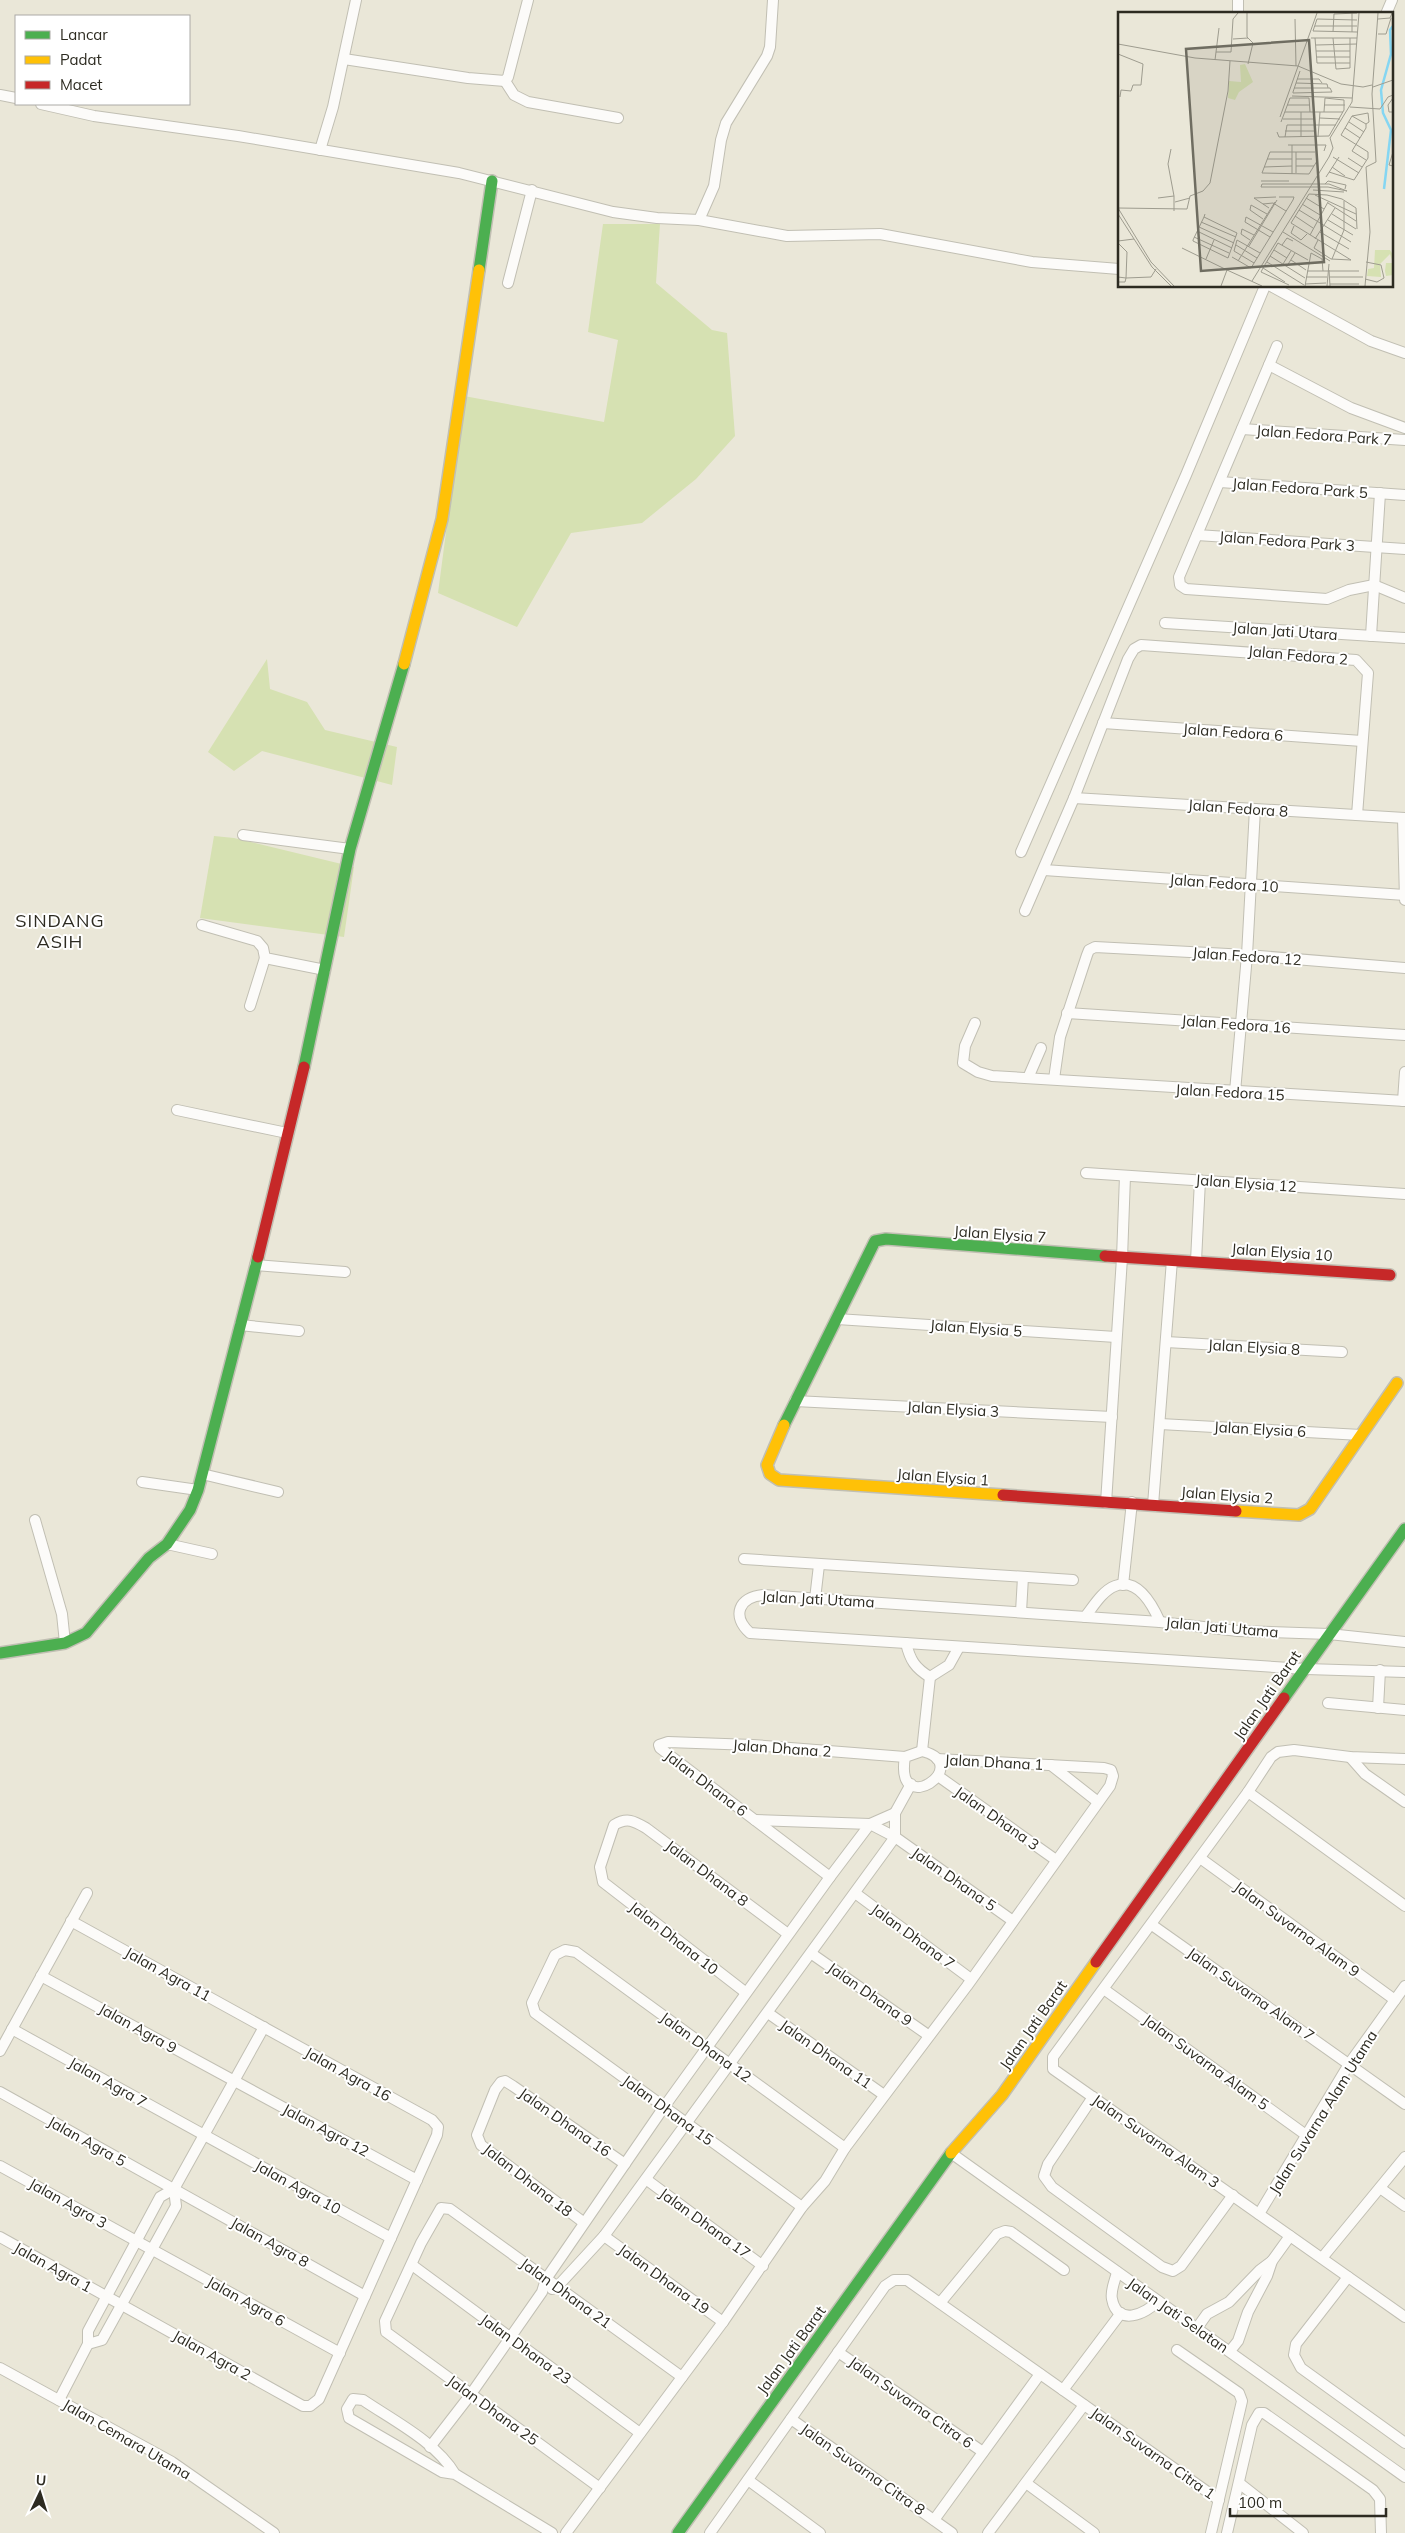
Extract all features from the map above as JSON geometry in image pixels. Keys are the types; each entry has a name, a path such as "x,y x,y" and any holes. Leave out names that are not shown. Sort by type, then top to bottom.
{"street":[{"path":"320,150 333,107 356,0"},
{"path":"505,81 508,77 528,0"},
{"path":"699,220 714,186 726,123 767,56 770,46 773,0"},
{"path":"1387,12 1392,0"},
{"path":"344,59 468,78 505,81"},
{"path":"505,81 514,95 528,102 618,118"},
{"path":"0,95 15,98"},
{"path":"45,105 94,116 459,173 613,212 657,218 699,220 787,236 866,234 895,236 1032,262 1118,270"},
{"path":"0,1653 65,1643 91,1628 149,1558 167,1544 190,1510 198,1490 287,1133 325,970 350,849 411,640 442,519 492,181"},
{"path":"508,283 532,190"},
{"path":"1021,852 1178,493 1264,288"},
{"path":"1275,288 1371,341 1405,353"},
{"path":"1277,346 1179,577 1180,585 1186,590 1327,599 1349,590 1374,585 1405,598"},
{"name":"Jalan Fedora Park 7","path":"1269,365 1351,408 1405,428"},
{"name":"Jalan Fedora Park 7","path":"1242,429 1405,440"},
{"name":"Jalan Fedora Park 5","path":"1220,482 1405,495"},
{"path":"1371,636 1380,494"},
{"name":"Jalan Fedora Park 3","path":"1197,535 1405,549"},
{"name":"Jalan Jati Utara","path":"1165,623 1405,638"},
{"name":"Jalan Fedora 2","path":"1103,723 1128,658 1134,649 1140,645 1356,660 1368,673 1356,815"},
{"path":"1025,911 1074,798 1103,723"},
{"name":"Jalan Fedora 6","path":"1103,723 1362,741"},
{"name":"Jalan Fedora 8","path":"1074,798 1404,818"},
{"path":"1235,1092 1255,809"},
{"path":"1404,818 1405,900"},
{"path":"243,834 350,849"},
{"name":"Jalan Fedora 10","path":"1044,870 1404,896"},
{"path":"202,925 257,940 263,948 265,958 250,1006"},
{"name":"Jalan Fedora 12","path":"1067,1014 1089,950 1095,947 1246,955 1405,968"},
{"path":"265,958 325,970"},
{"path":"1054,1079 1056,1051 1067,1014"},
{"name":"Jalan Fedora 16","path":"1067,1014 1405,1035"},
{"name":"Jalan Fedora 15","path":"975,1023 965,1046 962,1063 978,1072 992,1076 1404,1101"},
{"path":"1028,1078 1041,1048"},
{"path":"1404,1101 1405,1072"},
{"path":"177,1110 287,1133"},
{"name":"Jalan Elysia 12","path":"1086,1173 1405,1194"},
{"path":"1106,1503 1122,1258 1125,1176"},
{"path":"1196,1261 1200,1180"},
{"name":"Jalan Elysia 7","path":"837,1319 876,1241 886,1239 1122,1258 1172,1260"},
{"path":"1154,1504 1172,1260"},
{"name":"Jalan Elysia 10","path":"1172,1260 1390,1275"},
{"path":"255,1265 345,1272"},
{"path":"795,1401 837,1319"},
{"name":"Jalan Elysia 5","path":"837,1319 1116,1337"},
{"path":"240,1324 300,1331"},
{"name":"Jalan Elysia 8","path":"1166,1342 1342,1352"},
{"path":"1360,1435 1397,1383"},
{"name":"Jalan Elysia 3","path":"795,1401 1112,1417"},
{"name":"Jalan Elysia 1","path":"795,1401 767,1464 768,1472 772,1478 1106,1503 1132,1502"},
{"name":"Jalan Elysia 6","path":"1160,1424 1360,1435"},
{"name":"Jalan Elysia 2","path":"1132,1502 1299,1515 1310,1509 1360,1435"},
{"path":"202,1474 278,1492"},
{"path":"142,1482 198,1490"},
{"path":"1123,1585 1132,1502"},
{"path":"35,1520 62,1614 65,1643"},
{"name":"Jalan Jati Barat","path":"678,2533 951,2153 1002,2094 1405,1530"},
{"path":"167,1544 212,1554"},
{"path":"744,1560 1073,1580"},
{"path":"815,1598 819,1565"},
{"path":"1021,1612 1023,1577"},
{"path":"1085,1617 1102,1595 1116,1585 1123,1585 1136,1588 1144,1593 1160,1622"},
{"name":"Jalan Jati Utama","path":"1405,1642 1329,1634 1238,1630 1160,1622 815,1598 750,1596 743,1603 739,1614 743,1626 750,1633 1272,1666 1405,1672"},
{"path":"906,1643 910,1660 930,1677"},
{"path":"930,1677 949,1665 959,1646"},
{"path":"1378,1708 1380,1670"},
{"path":"922,1751 930,1677"},
{"path":"1328,1703 1405,1710"},
{"name":"Jalan Dhana 2","path":"658,1745 668,1742 734,1744 905,1757"},
{"name":"Jalan Dhana 6","path":"658,1745 830,1877"},
{"path":"1105,1990 1248,1792 1271,1757 1278,1752 1294,1750 1350,1757 1405,1759"},
{"path":"922,1751 930,1753 937,1759 940,1768 938,1776 932,1784 922,1787 911,1784 905,1776 905,1757 922,1751"},
{"path":"1350,1757 1365,1774 1405,1802"},
{"name":"Jalan Dhana 1","path":"937,1759 1051,1766 1111,1770 1113,1776 1110,1786 1098,1802 1051,1766"},
{"name":"Jalan Dhana 3","path":"938,1776 1056,1860"},
{"path":"542,2292 557,2287 604,2236 812,1954 895,1837 895,1813 911,1784"},
{"path":"1248,1792 1405,1906"},
{"path":"566,2533 723,2322 802,2207 825,2181 844,2148 971,1979 1098,1802"},
{"path":"430,2446 471,2394 511,2338 542,2292 546,2279 583,2222 745,1992 870,1824 895,1813"},
{"name":"Jalan Dhana 8","path":"603,1882 600,1867 614,1825 623,1820 632,1820 646,1828 788,1934"},
{"name":"Jalan Dhana 6","path":"755,1820 870,1824"},
{"name":"Jalan Dhana 5","path":"870,1824 895,1837 1013,1921"},
{"name":"Jalan Suvarna Alam 9","path":"1200,1858 1394,2000"},
{"name":"Jalan Dhana 10","path":"603,1882 745,1992"},
{"path":"0,2051 87,1893"},
{"name":"Jalan Dhana 7","path":"855,1893 971,1979"},
{"name":"Jalan Agra 11","path":"72,1921 264,2027"},
{"name":"Jalan Suvarna Alam 7","path":"1152,1925 1405,2104"},
{"name":"Jalan Dhana 12","path":"535,2013 532,2003 555,1955 565,1950 576,1952 844,2148"},
{"name":"Jalan Dhana 9","path":"812,1954 928,2035"},
{"name":"Jalan Agra 9","path":"41,1976 234,2081"},
{"name":"Jalan Suvarna Alam Utama","path":"1259,2214 1349,2064 1405,1986"},
{"name":"Jalan Suvarna Alam 3","path":"1105,1990 1053,2057 1054,2069 1405,2317"},
{"name":"Jalan Suvarna Alam 5","path":"1105,1990 1306,2135"},
{"name":"Jalan Dhana 15","path":"535,2013 802,2207"},
{"name":"Jalan Dhana 11","path":"768,2013 884,2095"},
{"path":"59,2400 88,2344 88,2331 160,2197 174,2189 264,2027"},
{"name":"Jalan Agra 16","path":"264,2027 432,2120 438,2127 437,2135 417,2180"},
{"name":"Jalan Agra 7","path":"12,2030 204,2135"},
{"name":"Jalan Agra 12","path":"234,2081 417,2180"},
{"name":"Jalan Dhana 16","path":"477,2135 495,2090 500,2082 505,2082 625,2164"},
{"name":"Jalan Agra 5","path":"0,2092 174,2189"},
{"path":"1093,2097 1048,2164 1044,2176 1052,2187 1162,2267 1172,2271 1181,2266 1233,2195"},
{"name":"Jalan Agra 10","path":"204,2135 391,2238"},
{"name":"Jalan Dhana 18","path":"477,2135 480,2145 490,2154 583,2222"},
{"name":"Jalan Jati Selatan","path":"951,2153 1405,2476"},
{"path":"1322,2258 1405,2157"},
{"name":"Jalan Agra 3","path":"0,2166 152,2249"},
{"path":"340,2353 417,2180"},
{"name":"Jalan Dhana 17","path":"647,2180 763,2266"},
{"path":"1380,2188 1405,2206"},
{"path":"88,2344 102,2340 176,2206 174,2189"},
{"name":"Jalan Agra 8","path":"174,2189 365,2296"},
{"name":"Jalan Dhana 21","path":"412,2265 435,2215 440,2208 450,2210 682,2377"},
{"path":"940,2303 996,2234 1004,2231 1011,2232 1064,2270"},
{"name":"Jalan Dhana 19","path":"604,2236 723,2322"},
{"path":"1230,2351 1238,2341 1248,2312 1267,2276 1272,2261 1290,2236"},
{"name":"Jalan Agra 1","path":"0,2237 121,2305"},
{"name":"Jalan Agra 6","path":"152,2249 340,2353"},
{"path":"1198,2328 1207,2314 1229,2302 1260,2270 1272,2261"},
{"name":"Jalan Dhana 25","path":"412,2265 385,2321 386,2332 600,2488"},
{"name":"Jalan Dhana 23","path":"412,2265 640,2433"},
{"path":"1117,2272 1112,2298 1114,2305 1121,2313 1129,2317 1139,2315 1148,2311 1158,2302"},
{"path":"1348,2277 1296,2344 1294,2355 1301,2368 1405,2443"},
{"name":"Jalan Suvarna Citra 1","path":"838,2352 885,2286 894,2280 907,2280 1219,2500 1242,2401 1239,2393 1177,2350"},
{"name":"Jalan Agra 2","path":"121,2305 303,2406 310,2406 319,2399 340,2353"},
{"path":"1063,2390 1121,2313"},
{"path":"710,2533 838,2352"},
{"name":"Jalan Suvarna Citra 6","path":"838,2352 983,2452"},
{"name":"Jalan Cemara Utama","path":"0,2368 172,2462 274,2533"},
{"path":"934,2520 1040,2374"},
{"path":"455,2474 450,2464 430,2446 358,2398 353,2399 347,2409 348,2418 442,2472 455,2474 552,2533"},
{"path":"988,2533 1084,2405"},
{"path":"1227,2533 1252,2425 1259,2413 1264,2413 1374,2490 1380,2499 1382,2513 1381,2533"},
{"name":"Jalan Suvarna Citra 8","path":"791,2419 952,2533"},
{"path":"748,2480 820,2533"},
{"path":"1238,2483 1303,2533"},
{"path":"1026,2484 1094,2533"},
{"path":"1211,2533 1219,2500"}],"green space":[{"path":"603,224 660,224 656,283 712,330 727,333 735,436 696,479 642,523 571,533 517,627 438,593 464,396 604,422 618,340 588,332"},
{"path":"267,659 270,689 307,702 325,730 397,747 392,785 262,751 234,771 208,752"},
{"path":"214,836 234,838 354,867 344,937 200,918"}],"traffic: fast":[{"path":"479,270 492,181"},
{"path":"304,1067 350,849 404,664"},
{"path":"784,1425 875,1241 886,1239 1105,1256"},
{"path":"0,1653 65,1643 86,1633 149,1558 167,1544 190,1510 198,1490 258,1257"},
{"path":"1284,1698 1405,1529"},
{"path":"678,2533 951,2153"}],"traffic: slow":[{"path":"404,664 442,519 479,270"},
{"path":"1236,1511 1299,1515 1310,1509 1397,1383"},
{"path":"784,1425 767,1465 770,1474 779,1480 1003,1495"},
{"path":"951,2153 1002,2095 1096,1962"}],"traffic: jam":[{"path":"258,1257 304,1067"},
{"path":"1105,1256 1390,1275"},
{"path":"1003,1495 1236,1511"},
{"path":"1096,1962 1284,1698"}],"district":[{"name":"SINDANG ASIH","path":"60,930"}]}
